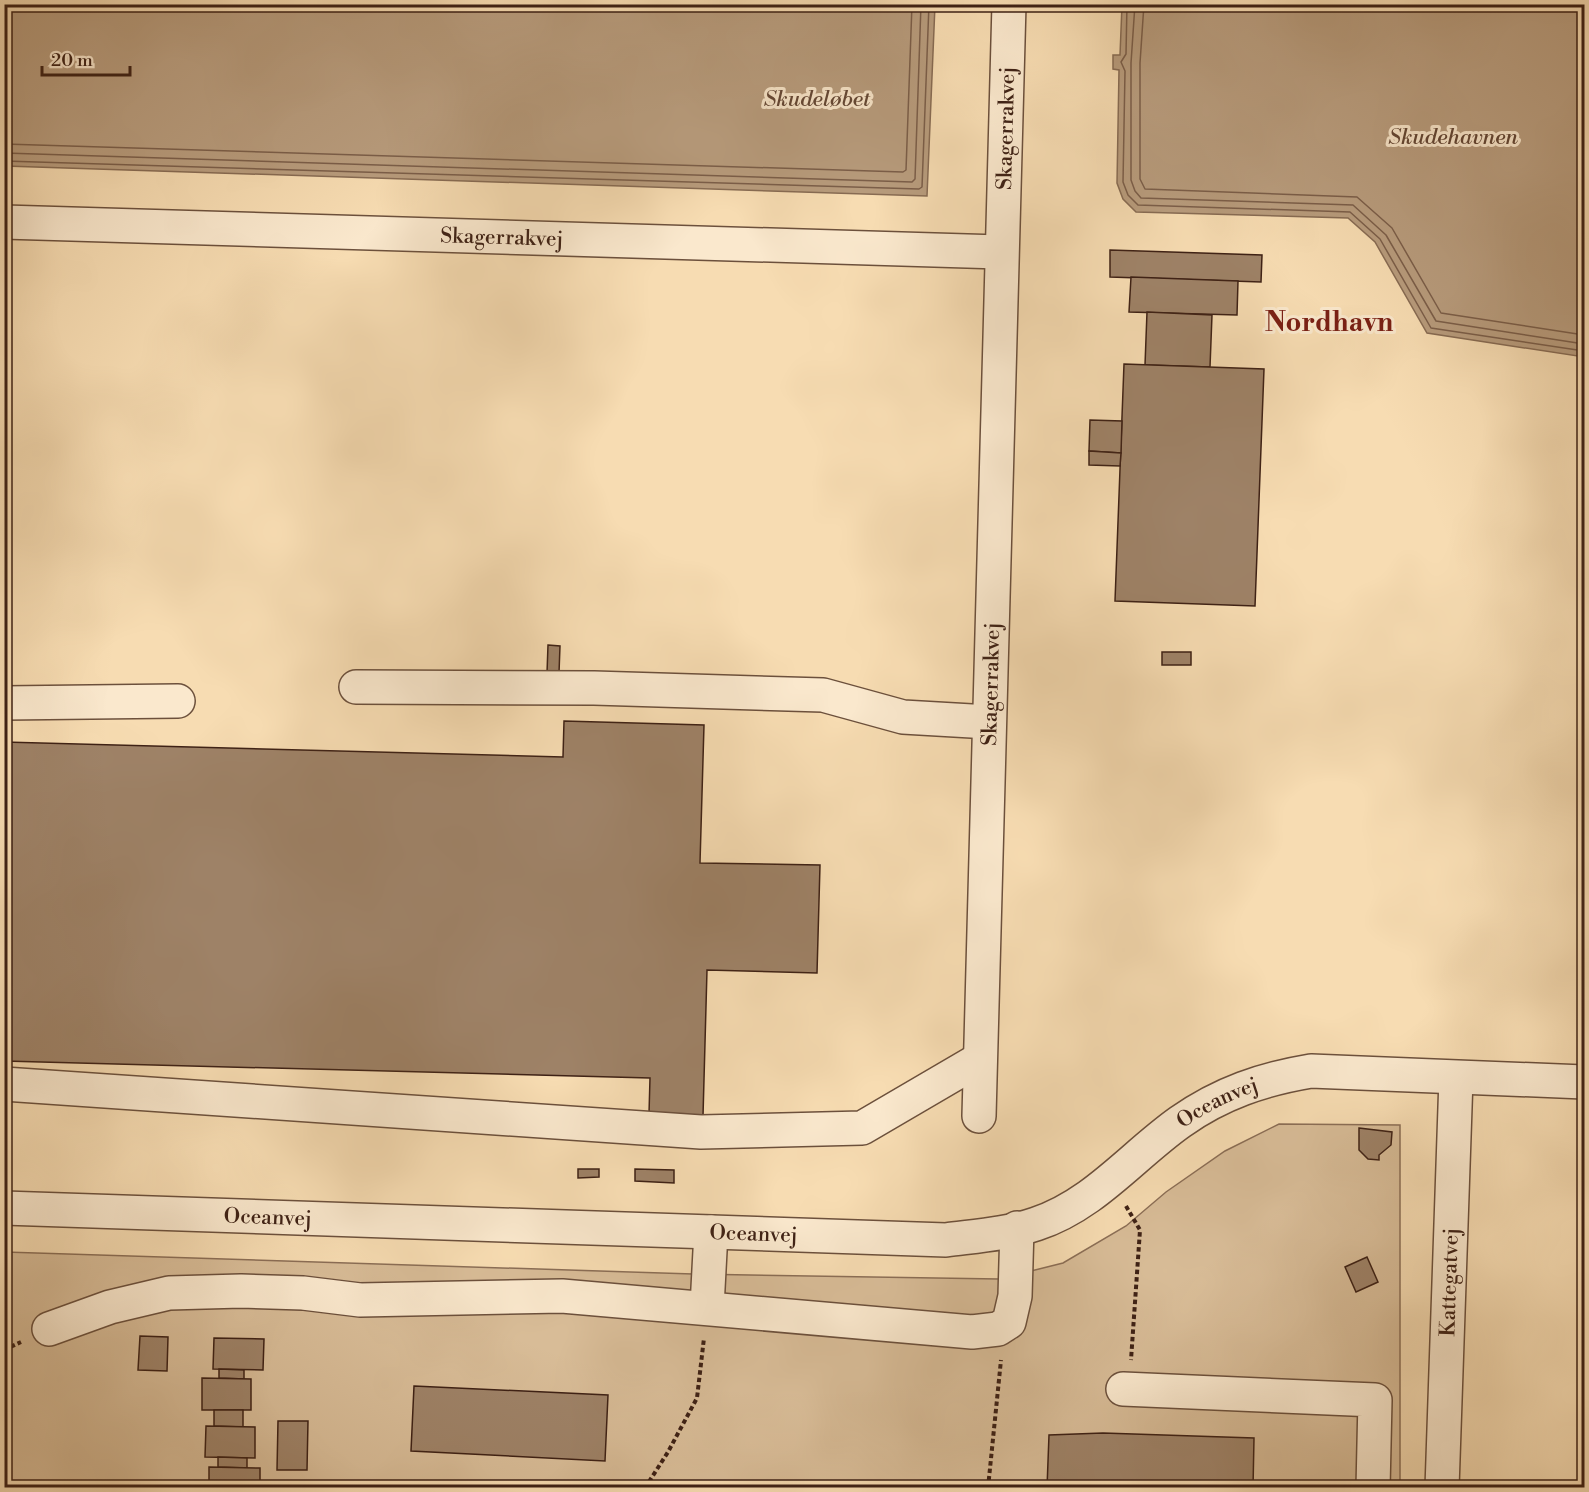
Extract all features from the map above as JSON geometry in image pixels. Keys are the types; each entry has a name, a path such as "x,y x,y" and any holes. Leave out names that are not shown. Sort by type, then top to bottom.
{"street":[{"name":"Skagerrakvej","path":"979,1116 1000,252 1009,4"},
{"name":"Skagerrakvej","path":"4,222 1000,252"},
{"path":"356,687 594,688 823,695 903,717 989,723"},
{"path":"4,703 178,700"},
{"path":"4,1084 701,1132 862,1128 980,1059"},
{"name":"Oceanvej","path":"4,1208 946,1240 994,1234 1037,1224 1095,1193 1179,1123 1208,1103 1243,1087 1276,1077 1311,1071 1584,1082"},
{"name":"Kattegatvej","path":"1442,1488 1456,1078"},
{"path":"49,1329 110,1307 169,1293 183,1292 303,1293 360,1300 562,1296 972,1332 998,1329 1009,1322 1015,1296 1017,1228"},
{"path":"707,1307 711,1232"},
{"path":"1126,1389 1375,1400 1372,1488"}],"path":[{"path":"1111,1179 1140,1230 1126,1389"},
{"path":"645,1488 668,1452 697,1398 707,1307"},
{"path":"988,1488 1002,1372 998,1329"}],"shaded area":[{"path":"1279,1124 1400,1125 1400,1487 5,1488 5,1252 693,1274 999,1279 1063,1263 1126,1226 1166,1192 1225,1151"}],"water":[{"name":"Skudeløbet","path":"5,4 935,5 927,196 5,166"},
{"name":"Skudehavnen","path":"1122,5 1584,5 1584,357 1427,333 1375,242 1348,218 1136,212 1123,199 1117,183 1119,70 1113,69 1113,55 1120,55"}],"building":[{"path":"1110,250 1262,255 1261,282 1110,277"},
{"path":"1131,277 1238,281 1237,315 1129,312"},
{"path":"1147,312 1212,315 1210,367 1145,365"},
{"path":"1124,364 1264,369 1255,606 1115,601"},
{"path":"1090,420 1122,421 1121,453 1089,451"},
{"path":"1089,451 1121,453 1120,466 1089,465"},
{"path":"548,645 560,646 559,673 547,673"},
{"path":"1162,652 1191,652 1191,665 1162,665"},
{"path":"564,721 704,725 700,863 820,865 817,973 707,970 703,1116 649,1114 650,1078 4,1061 4,742 563,757"},
{"path":"1359,1128 1392,1132 1391,1145 1379,1155 1379,1160 1368,1159 1359,1150"},
{"path":"578,1169 599,1169 599,1177 578,1178"},
{"path":"635,1169 674,1170 674,1183 635,1181"},
{"path":"1367,1257 1378,1282 1356,1292 1345,1267"},
{"path":"140,1336 168,1337 167,1371 138,1370"},
{"path":"214,1338 264,1339 263,1370 213,1369"},
{"path":"219,1369 244,1370 244,1379 219,1378"},
{"path":"202,1378 251,1379 251,1410 202,1410"},
{"path":"414,1386 608,1395 605,1461 411,1451"},
{"path":"214,1410 243,1410 243,1427 214,1426"},
{"path":"278,1421 308,1421 307,1470 277,1470"},
{"path":"206,1426 255,1427 255,1458 205,1457"},
{"path":"1103,1433 1254,1438 1253,1488 1047,1488 1049,1435"},
{"path":"218,1457 247,1458 247,1468 218,1467"},
{"path":"209,1467 260,1468 260,1488 209,1488"}],"district":[{"name":"Nordhavn","path":"1329,322"}]}
